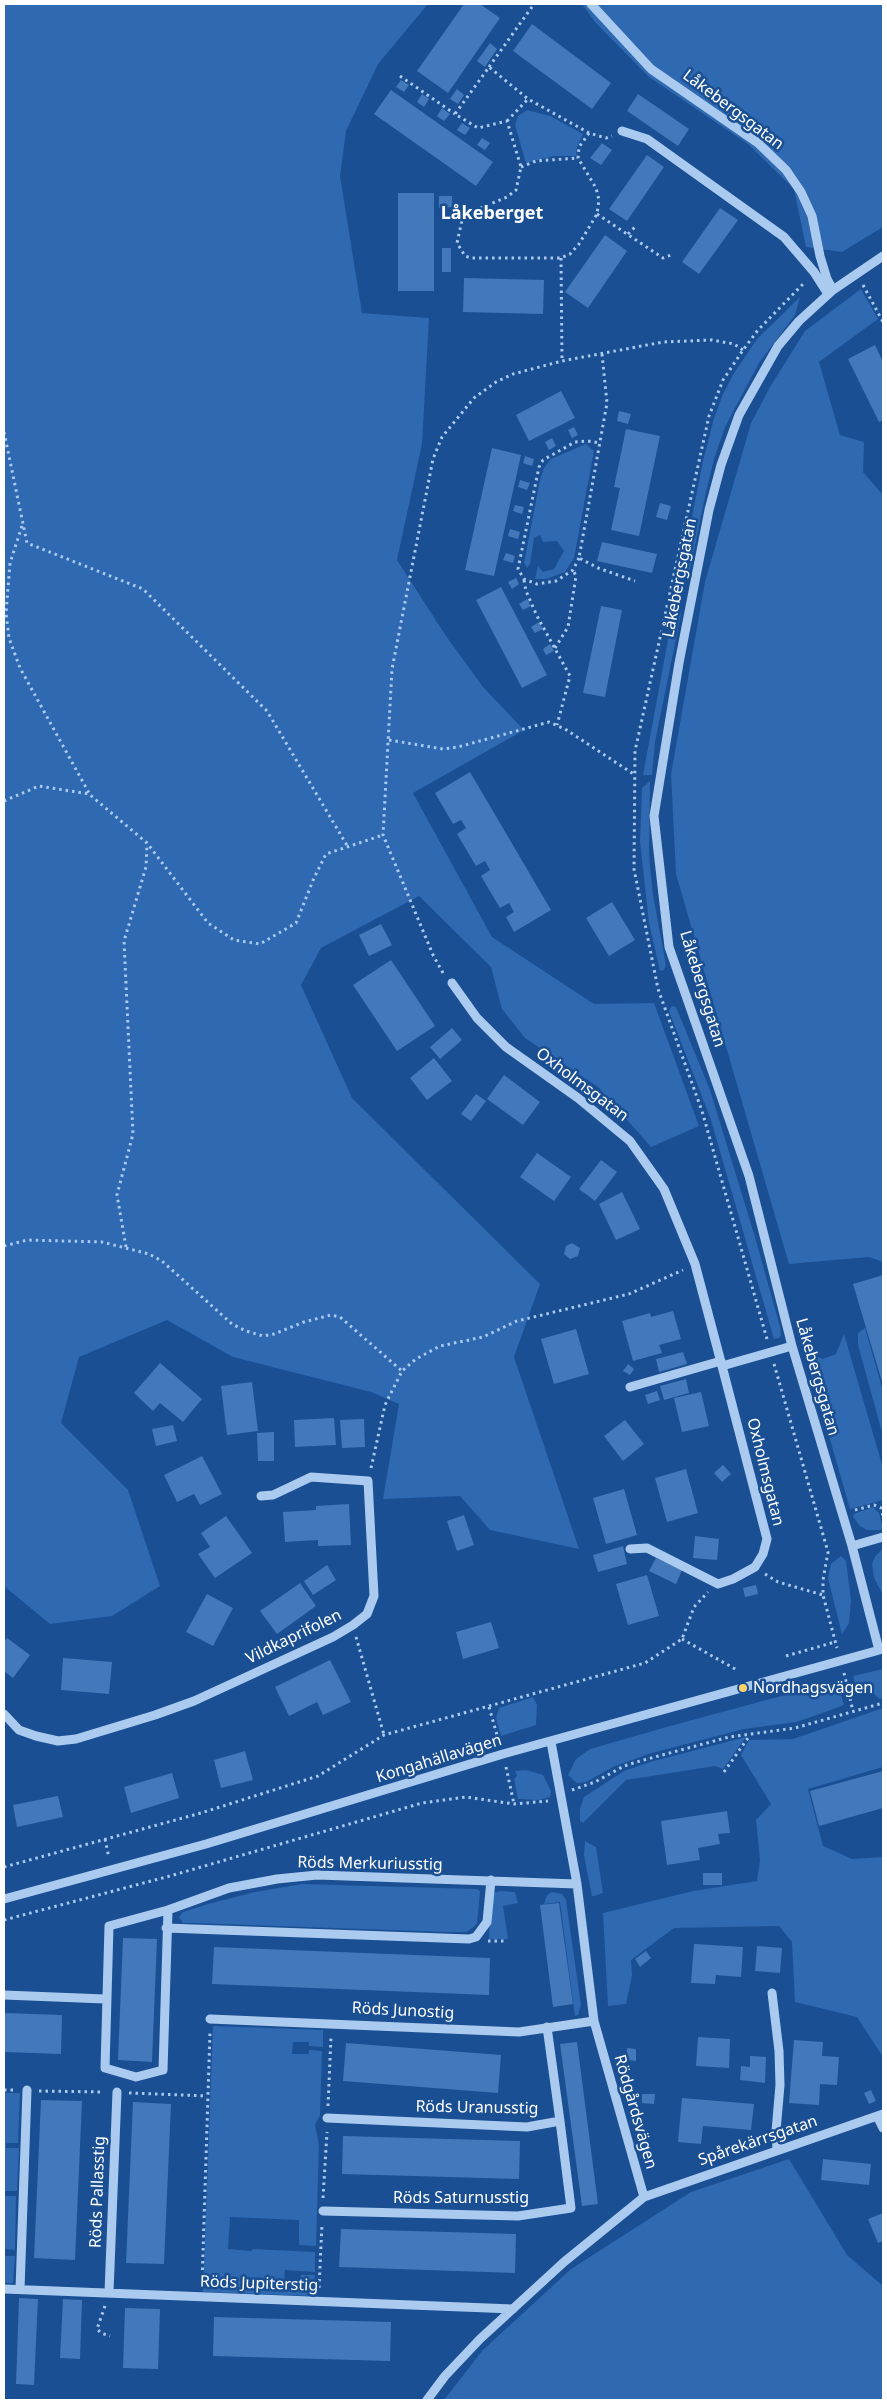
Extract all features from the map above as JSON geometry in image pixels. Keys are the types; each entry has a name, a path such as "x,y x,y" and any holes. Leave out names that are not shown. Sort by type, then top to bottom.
{"street":[{"name":"Låkebergsgatan","path":"590,4 651,68 758,143 786,170 801,192 812,216 820,256 831,292"},
{"path":"622,131 648,139 784,237 831,292"},
{"name":"Låkebergsgatan","path":"881,1649 792,1346 749,1176 669,947 654,816 679,663 709,510 721,465 739,415 778,346 799,321 856,272 883,256"},
{"name":"Oxholmsgatan","path":"452,983 477,1018 506,1047 578,1098 630,1141 664,1189 695,1264 767,1539 763,1554"},
{"path":"630,1387 792,1346"},
{"path":"261,1496 273,1494 310,1478 368,1481"},
{"name":"Vildkaprifolen","path":"4,1714 19,1730 36,1736 58,1741 76,1739 155,1715 194,1700 353,1625 366,1614 374,1596 368,1481"},
{"path":"852,1546 883,1537"},
{"path":"630,1548 647,1548 718,1584 734,1579 755,1567 763,1554"},
{"name":"Kongahällavägen","path":"4,1899 206,1844 503,1754 841,1662 881,1649"},
{"name":"Rödgårdsvägen","path":"552,1742 577,1884 594,2021 644,2197"},
{"name":"Röds Merkuriusstig","path":"168,1910 163,2070 136,2077 105,2068 105,1998 109,1926 168,1910 229,1888 277,1879 317,1876 577,1884"},
{"path":"166,1928 469,1939 476,1937 487,1922 491,1880"},
{"path":"772,1993 779,2051 780,2085 776,2131 777,2150"},
{"path":"4,1994 105,1998"},
{"name":"Röds Junostig","path":"210,2019 519,2032 594,2021"},
{"name":"Röds Uranusstig","path":"327,2118 527,2127 560,2121 547,2027"},
{"path":"20,2289 27,2090"},
{"name":"Röds Pallasstig","path":"109,2292 117,2092"},
{"path":"880,2115 883,2128"},
{"name":"Spårekärrsgatan","path":"644,2197 880,2115"},
{"name":"Röds Saturnusstig","path":"323,2211 518,2216 571,2208 560,2121"},
{"path":"427,2400 445,2376 512,2309 564,2262 644,2197"},
{"name":"Röds Jupiterstig","path":"4,2289 512,2309"}],"path":[{"path":"456,114 534,4"},
{"path":"489,67 528,99 588,133 606,138 622,131"},
{"path":"400,76 478,128 507,121 528,99"},
{"path":"507,121 521,167 516,190 507,197 469,213 462,220 457,243 465,256 471,258 561,258 579,244 597,214 599,200 596,188 578,158 579,147 588,133"},
{"path":"521,167 536,161 562,157 578,158"},
{"path":"597,214 663,258 671,255"},
{"path":"628,234 635,227"},
{"path":"561,258 562,361"},
{"path":"814,272 758,330 742,350 724,380 709,416 635,751 634,869 658,989 702,1111 828,1552 823,1580 823,1595 853,1711"},
{"path":"856,272 883,322"},
{"path":"452,983 442,972 433,955 383,835 392,669 433,458 442,437 450,424 474,398 496,382 513,374 562,361 663,342 712,340 734,344 742,350"},
{"path":"524,579 537,584 556,581 573,570 579,558 607,403 602,354"},
{"path":"4,432 27,543 143,589 267,711 348,847"},
{"path":"556,725 570,676 526,591 524,579 518,569 539,467 548,457 575,442 588,440 600,443"},
{"path":"23,524 10,563 6,613 9,638 20,668 90,794 147,843 208,923 234,940 260,944 296,923 326,854 383,835"},
{"path":"579,558 598,568 636,581"},
{"path":"555,648 568,627 576,576 573,570"},
{"path":"389,740 443,749 458,747 549,722 635,775"},
{"path":"4,801 39,786 90,794"},
{"path":"126,1247 117,1195 133,1134 124,941 146,867 147,843"},
{"path":"4,1246 27,1240 60,1240 102,1242 126,1247 162,1260 232,1324 246,1331 262,1336 274,1334 304,1322 331,1315 340,1317 402,1371"},
{"path":"368,1481 385,1405 402,1371 416,1359 440,1346 483,1337 517,1321 629,1294 695,1264"},
{"path":"842,1515 874,1505 882,1507 883,1516"},
{"path":"763,1554 765,1574 778,1582 823,1595"},
{"path":"4,1867 201,1813 318,1776 384,1735 645,1663 682,1639 694,1606 718,1584"},
{"path":"353,1625 384,1735"},
{"path":"682,1639 737,1670"},
{"path":"786,1656 835,1642"},
{"path":"4,1920 170,1876 422,1804 466,1797 514,1804 544,1803 640,1761 730,1737 795,1728 883,1703"},
{"path":"724,1772 750,1734"},
{"path":"201,2296 210,2019"},
{"path":"318,2301 332,2023"},
{"path":"109,2292 97,2329 101,2333 110,2336"}],"shaded area":[{"path":"4,4 428,4 378,64 346,131 340,176 362,313 429,318 422,444 397,560 446,636 483,687 524,730 413,793 492,937 594,1004 654,1003 699,1126 651,1147 598,1087 525,1038 502,1009 491,967 419,896 321,948 301,985 352,1098 540,1284 514,1357 579,1549 490,1530 460,1496 383,1499 399,1404 371,1392 233,1357 167,1320 79,1357 61,1423 128,1490 160,1586 112,1616 50,1624 4,1586"},
{"path":"582,4 883,4 883,227 842,252 806,247 794,189 748,144 649,77 595,22"},
{"path":"527,110 550,116 583,134 577,147 576,156 554,156 526,163 515,125 518,116"},
{"path":"861,289 878,319 819,362 840,435 864,442 863,472 883,495 883,1262 869,1257 789,1264 676,874 671,774 705,582 751,423 770,387 805,331"},
{"path":"800,297 795,315 759,363 725,427 714,459 690,570 687,575 680,577 703,461 714,418 723,394 734,373 757,339"},
{"path":"586,444 594,451 574,558 565,572 546,579 535,579 538,566 543,572 554,569 564,551 557,541 543,542 540,535 534,538 530,564 527,568 524,563 544,468 551,459"},
{"path":"674,607 681,614 655,742 652,775 643,775"},
{"path":"650,781 649,855 653,895 666,965 664,970 660,971 649,923 640,841 642,788"},
{"path":"672,1006 676,1007 710,1090 755,1237 780,1327 781,1335 779,1338 774,1339 711,1120 669,1011"},
{"path":"865,1328 883,1391 883,1436 858,1345 858,1333"},
{"path":"844,1334 883,1468 883,1500 850,1509 805,1352 823,1359 836,1354"},
{"path":"873,1507 879,1513 883,1529 867,1530 860,1526 853,1517 854,1514"},
{"path":"883,1548 883,1595 874,1578 872,1564"},
{"path":"841,1556 846,1561 851,1600 849,1623 842,1634 828,1578 831,1564"},
{"path":"883,1669 883,1698 880,1699 863,1686 857,1690 853,1676"},
{"path":"837,1681 844,1705 817,1715 796,1722 744,1729 648,1754 613,1767 586,1782 577,1783 568,1775 576,1759 590,1749"},
{"path":"533,1697 537,1705 536,1725 501,1736 496,1718 499,1708"},
{"path":"883,1708 883,1767 808,1789 823,1846 852,1859 883,1857 883,2057 857,2017 795,2002 792,1942 779,1926 674,1928 631,1960 632,1975 626,2004 608,2006 603,1913 693,1891 757,1881 760,1860 756,1820 771,1804 741,1755 749,1740 793,1739"},
{"path":"746,1737 723,1769 715,1766 626,1780 583,1823 580,1821 580,1809 584,1797 624,1771 650,1762"},
{"path":"526,1770 543,1775 551,1791 550,1797 539,1800 518,1799 514,1779 517,1776 515,1771"},
{"path":"585,1841 596,1847 603,1893 594,1896 592,1896 584,1855"},
{"path":"302,1884 477,1889 480,1891 477,1924 467,1932 447,1932 183,1923 179,1917 183,1912 208,1904 255,1892"},
{"path":"495,1892 515,1892 518,1903 503,1906 508,1939 489,1939 490,1899"},
{"path":"552,1892 562,1894 566,1900 581,2005 578,2015 575,2016 560,1902 544,1904 547,1895"},
{"path":"213,2026 323,2030 323,2047 309,2046 309,2042 293,2042 292,2054 309,2054 309,2050 322,2051 320,2115 315,2125 319,2144 316,2246 299,2245 299,2220 230,2217 228,2249 315,2252 315,2272 285,2270 284,2282 300,2284 301,2275 315,2275 313,2296 203,2292"},
{"path":"4,2093 20,2093 18,2143 6,2143 6,2148 19,2148 17,2191 4,2191"},
{"path":"789,2159 847,2255 883,2286 883,2400 444,2400 482,2351 571,2269 691,2192"},
{"path":"4,2196 16,2196 15,2250 4,2249"},
{"path":"4,2256 15,2256 13,2283 4,2283"}],"building":[{"path":"464,4 480,4 500,18 448,93 417,71"},
{"path":"532,24 611,83 592,109 513,51"},
{"path":"490,43 497,49 485,67 477,61"},
{"path":"401,80 409,85 404,92 396,87"},
{"path":"457,89 464,95 458,104 450,99"},
{"path":"391,90 493,162 476,186 374,114"},
{"path":"422,94 429,99 424,107 417,102"},
{"path":"638,94 689,129 678,146 627,111"},
{"path":"442,108 450,114 444,121 437,116"},
{"path":"462,123 470,128 465,135 457,130"},
{"path":"482,138 490,143 485,150 477,145"},
{"path":"602,143 612,150 601,165 590,158"},
{"path":"647,155 664,167 627,221 609,209"},
{"path":"398,193 434,193 434,291 398,291"},
{"path":"439,196 452,196 452,207 439,208"},
{"path":"720,208 738,220 699,274 682,262"},
{"path":"605,235 627,251 588,308 565,292"},
{"path":"442,248 451,248 451,272 442,272"},
{"path":"464,278 544,280 543,314 463,312"},
{"path":"875,345 883,362 883,420 879,422 848,359"},
{"path":"561,391 575,418 529,441 516,415"},
{"path":"619,411 631,414 628,424 617,421"},
{"path":"574,427 578,435 572,438 568,430"},
{"path":"626,429 660,436 639,536 611,530 620,488 614,487"},
{"path":"552,438 556,446 549,450 545,442"},
{"path":"492,448 521,455 494,576 465,570"},
{"path":"525,456 534,459 532,466 523,463"},
{"path":"520,480 530,483 527,490 518,487"},
{"path":"660,503 671,506 667,520 656,517"},
{"path":"515,505 524,507 522,514 513,511"},
{"path":"510,529 520,532 518,539 508,536"},
{"path":"602,542 657,554 652,573 597,561"},
{"path":"506,553 515,556 513,563 503,560"},
{"path":"516,578 519,584 512,589 508,582"},
{"path":"501,587 547,675 522,688 476,600"},
{"path":"527,599 531,606 523,610 519,604"},
{"path":"601,606 622,610 605,697 583,693"},
{"path":"539,622 543,629 535,633 531,627"},
{"path":"550,644 554,651 546,655 543,649"},
{"path":"470,772 551,910 514,932 506,917 514,912 509,903 500,908 481,876 490,870 485,861 476,866 457,834 466,828 461,820 453,824 435,793"},
{"path":"612,902 635,940 609,956 586,918"},
{"path":"381,924 392,945 369,956 359,935"},
{"path":"391,960 435,1026 397,1051 353,985"},
{"path":"452,1028 462,1040 440,1059 430,1047"},
{"path":"434,1058 452,1081 427,1100 410,1078"},
{"path":"504,1075 540,1102 523,1125 487,1099"},
{"path":"476,1094 486,1101 471,1121 461,1114"},
{"path":"537,1153 571,1177 554,1201 520,1177"},
{"path":"601,1160 617,1172 595,1201 579,1189"},
{"path":"622,1192 640,1229 616,1240 599,1204"},
{"path":"572,1243 580,1248 578,1256 570,1259 564,1254 566,1246"},
{"path":"883,1275 883,1385 853,1284"},
{"path":"673,1311 681,1339 659,1345 662,1353 633,1361 622,1321 650,1313 651,1317"},
{"path":"576,1329 589,1374 554,1384 541,1339"},
{"path":"683,1352 687,1364 659,1372 656,1359"},
{"path":"160,1363 202,1399 183,1422 160,1403 153,1411 134,1393"},
{"path":"628,1364 634,1369 630,1375 623,1371"},
{"path":"686,1379 689,1393 664,1400 660,1386"},
{"path":"252,1382 258,1431 227,1435 221,1386"},
{"path":"657,1391 660,1400 648,1404 645,1395"},
{"path":"701,1392 709,1426 682,1432 674,1398"},
{"path":"334,1418 336,1445 295,1447 294,1420"},
{"path":"364,1419 365,1447 342,1448 340,1420"},
{"path":"625,1420 644,1444 623,1461 604,1436"},
{"path":"173,1425 177,1441 156,1446 152,1429"},
{"path":"274,1432 274,1461 258,1461 257,1433"},
{"path":"202,1456 222,1494 200,1505 194,1494 177,1502 164,1475"},
{"path":"723,1465 731,1474 722,1482 714,1473"},
{"path":"686,1469 698,1513 667,1522 655,1478"},
{"path":"624,1489 637,1535 606,1544 593,1498"},
{"path":"349,1504 351,1545 318,1546 318,1540 285,1542 283,1512 316,1510 316,1506"},
{"path":"464,1515 474,1545 457,1551 447,1521"},
{"path":"226,1516 252,1553 215,1578 198,1554 210,1547 201,1533"},
{"path":"695,1536 719,1539 717,1560 693,1558"},
{"path":"623,1546 627,1564 598,1572 593,1555"},
{"path":"656,1558 682,1570 676,1584 649,1571"},
{"path":"327,1565 336,1580 313,1595 304,1581"},
{"path":"647,1575 659,1616 628,1625 616,1584"},
{"path":"300,1583 316,1606 277,1634 260,1611"},
{"path":"756,1585 758,1594 745,1597 743,1588"},
{"path":"207,1594 233,1608 213,1646 186,1632"},
{"path":"491,1622 499,1648 463,1659 456,1632"},
{"path":"7,1638 30,1655 13,1678 4,1671 4,1642"},
{"path":"63,1658 112,1662 109,1694 61,1690"},
{"path":"330,1660 351,1702 323,1715 317,1702 289,1716 275,1687"},
{"path":"245,1751 253,1780 221,1788 214,1760"},
{"path":"883,1771 883,1808 819,1826 810,1791"},
{"path":"172,1773 179,1798 131,1813 124,1787"},
{"path":"58,1796 63,1817 17,1827 13,1805"},
{"path":"727,1811 730,1833 718,1834 720,1844 698,1848 700,1860 667,1865 661,1821"},
{"path":"703,1873 722,1873 722,1885 703,1885"},
{"path":"559,1903 573,2004 553,2007 540,1905"},
{"path":"123,1938 157,1939 152,2062 118,2060"},
{"path":"694,1944 743,1947 741,1977 716,1975 715,1984 691,1983"},
{"path":"757,1946 782,1948 780,1973 755,1971"},
{"path":"214,1947 490,1958 489,1995 212,1984"},
{"path":"646,1951 651,1958 640,1967 635,1959"},
{"path":"4,2013 62,2015 61,2054 4,2052"},
{"path":"698,2037 730,2039 729,2068 696,2066"},
{"path":"794,2040 823,2042 822,2056 839,2057 837,2085 820,2084 819,2105 789,2103"},
{"path":"577,2042 598,2204 582,2206 560,2044"},
{"path":"346,2043 501,2055 498,2093 343,2081"},
{"path":"627,2048 636,2049 636,2061 627,2060"},
{"path":"750,2056 766,2057 765,2083 740,2080 741,2066 750,2067"},
{"path":"871,2090 876,2101 869,2104 864,2093"},
{"path":"642,2094 655,2094 654,2104 642,2103"},
{"path":"682,2098 754,2104 751,2130 703,2126 701,2144 678,2142"},
{"path":"41,2100 82,2101 75,2260 34,2258"},
{"path":"133,2102 171,2104 164,2264 126,2263"},
{"path":"343,2136 520,2141 519,2179 342,2174"},
{"path":"823,2159 871,2164 869,2185 821,2180"},
{"path":"883,2213 883,2241 878,2243 868,2219"},
{"path":"341,2229 516,2234 515,2273 339,2267"},
{"path":"19,2298 38,2299 34,2385 16,2384"},
{"path":"63,2299 82,2300 80,2359 60,2358"},
{"path":"125,2308 160,2309 158,2369 123,2368"},
{"path":"214,2317 391,2322 390,2361 213,2356"}],"place":[{"name":"Nordhagsvägen","path":"743,1688"}],"district":[{"name":"Låkeberget","path":"492,214"}]}
